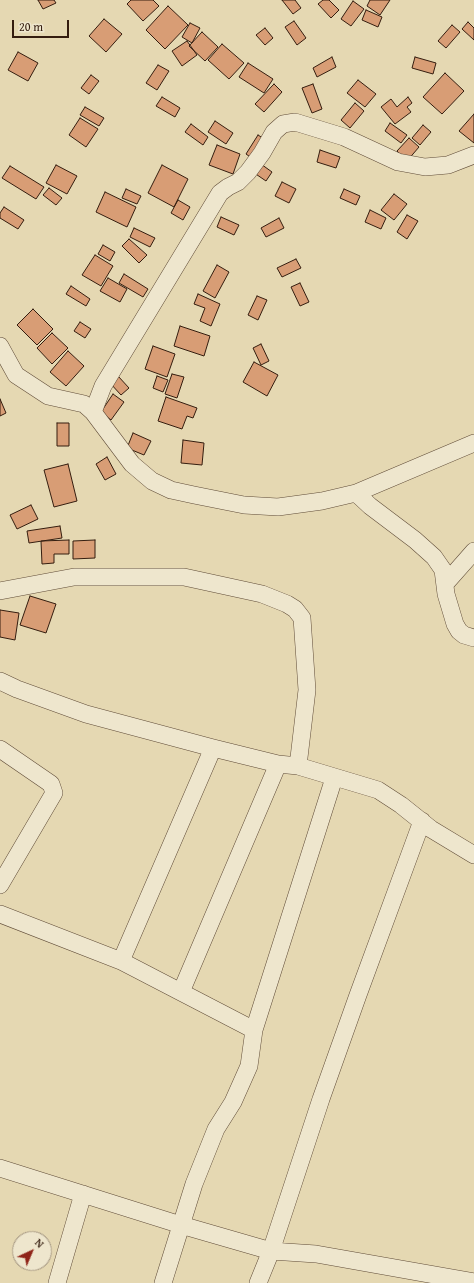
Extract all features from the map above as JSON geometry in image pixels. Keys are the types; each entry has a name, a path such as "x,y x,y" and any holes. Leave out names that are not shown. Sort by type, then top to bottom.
{"street":[{"path":"93,412 103,386 220,193 238,182 248,172 262,153 274,132 283,124 295,122 344,137 398,162 425,167 448,165 474,155"},
{"path":"0,346 16,375 48,396 84,404 93,412 132,464 152,480 171,490 244,505 278,507 322,501 356,493 474,443"},
{"path":"356,493 370,506 434,556 443,570 446,594 455,624 459,631 464,635 474,638"},
{"path":"445,584 474,551"},
{"path":"0,591 74,578 184,577 262,594 287,604 295,609 302,618 307,690 298,766"},
{"path":"0,681 17,689 86,714 278,764 298,766 378,790 401,805 431,829 474,856"},
{"path":"121,961 213,748"},
{"path":"0,749 51,784 54,793 0,885"},
{"path":"180,992 278,764"},
{"path":"163,1283 194,1184 216,1129 233,1102 249,1066 254,1030 334,778"},
{"path":"258,1283 271,1251 321,1099 422,821"},
{"path":"0,914 121,961 254,1030"},
{"path":"0,1168 181,1225 271,1251 316,1254 474,1282"},
{"path":"56,1283 83,1194"}],"building":[{"path":"38,0 54,0 56,3 43,9"},
{"path":"131,0 153,0 159,6 143,21 127,4"},
{"path":"282,0 295,0 301,8 293,14"},
{"path":"323,0 329,0 339,10 331,18 318,4"},
{"path":"370,0 390,0 380,15 367,6"},
{"path":"353,1 364,9 351,26 341,19"},
{"path":"168,6 188,25 165,49 146,30"},
{"path":"366,10 382,17 378,27 362,20"},
{"path":"104,19 122,34 106,52 89,36"},
{"path":"294,21 306,38 297,45 285,27"},
{"path":"468,22 474,28 474,40 462,29"},
{"path":"190,23 200,28 192,43 182,37"},
{"path":"452,25 460,32 446,48 438,41"},
{"path":"265,28 273,38 265,45 256,35"},
{"path":"202,32 218,47 205,61 189,46"},
{"path":"187,41 197,55 182,66 172,51"},
{"path":"222,44 244,63 229,79 208,60"},
{"path":"18,52 38,63 28,81 8,70"},
{"path":"332,57 336,67 317,77 313,68"},
{"path":"415,57 436,63 433,74 412,68"},
{"path":"248,63 273,79 264,93 239,77"},
{"path":"158,65 169,71 157,90 146,83"},
{"path":"445,73 464,91 442,114 423,97"},
{"path":"91,75 99,81 89,94 81,88"},
{"path":"358,80 376,94 365,107 347,93"},
{"path":"274,84 282,92 264,112 255,104"},
{"path":"313,84 322,109 312,113 302,88"},
{"path":"162,97 180,108 175,117 156,106"},
{"path":"408,97 412,103 407,107 411,112 395,124 381,107 391,99 397,107"},
{"path":"355,103 364,111 350,128 341,120"},
{"path":"85,107 104,118 99,126 80,115"},
{"path":"474,114 474,143 459,131"},
{"path":"80,118 98,129 86,147 69,135"},
{"path":"215,121 233,133 226,144 208,132"},
{"path":"390,123 407,135 401,143 385,131"},
{"path":"191,124 208,137 203,145 185,132"},
{"path":"423,125 431,132 420,145 412,138"},
{"path":"258,135 269,142 256,161 246,154"},
{"path":"409,138 419,147 407,161 397,151"},
{"path":"217,145 240,154 233,174 209,165"},
{"path":"320,150 340,157 336,168 317,162"},
{"path":"254,159 272,172 266,181 247,168"},
{"path":"56,165 77,176 67,194 46,183"},
{"path":"162,165 188,179 174,207 148,193"},
{"path":"10,166 44,187 36,199 2,178"},
{"path":"282,182 296,189 289,203 275,196"},
{"path":"49,188 62,198 56,205 43,195"},
{"path":"126,189 141,196 137,204 122,198"},
{"path":"344,189 360,196 356,205 340,198"},
{"path":"105,192 136,207 127,227 96,212"},
{"path":"394,194 407,204 394,220 381,210"},
{"path":"178,200 190,207 183,220 171,213"},
{"path":"4,207 24,220 18,229 0,218 0,213"},
{"path":"370,210 386,218 381,229 365,222"},
{"path":"407,215 418,221 407,239 397,232"},
{"path":"221,217 239,225 234,235 217,227"},
{"path":"279,218 284,228 266,237 261,228"},
{"path":"134,228 155,238 150,247 130,237"},
{"path":"129,239 147,255 139,263 122,246"},
{"path":"103,245 115,252 110,261 98,254"},
{"path":"95,255 113,266 101,286 82,275"},
{"path":"296,259 301,268 282,277 277,268"},
{"path":"217,265 229,272 215,298 203,291"},
{"path":"124,274 148,289 143,297 119,283"},
{"path":"108,278 127,289 120,302 100,291"},
{"path":"300,283 309,302 300,306 291,287"},
{"path":"71,286 90,299 86,306 66,294"},
{"path":"198,294 220,304 211,326 200,321 205,308 194,304"},
{"path":"257,296 267,300 258,320 248,315"},
{"path":"33,309 53,329 37,345 17,325"},
{"path":"80,322 91,329 85,338 74,331"},
{"path":"180,326 210,336 204,356 174,346"},
{"path":"52,333 68,348 52,364 37,348"},
{"path":"261,344 269,361 261,365 253,348"},
{"path":"153,346 175,354 167,377 145,369"},
{"path":"68,351 84,366 66,386 50,372"},
{"path":"254,362 278,375 267,396 243,382"},
{"path":"172,374 184,377 177,398 165,394"},
{"path":"118,376 129,388 121,395 110,383"},
{"path":"157,376 168,380 163,392 153,388"},
{"path":"113,394 124,402 111,420 101,412"},
{"path":"166,397 197,408 193,418 187,416 182,429 158,421"},
{"path":"0,399 6,413 0,416"},
{"path":"57,423 69,423 69,446 57,446"},
{"path":"133,433 151,441 144,455 127,448"},
{"path":"183,440 204,443 202,465 181,463"},
{"path":"107,457 116,474 105,480 96,464"},
{"path":"68,464 77,501 54,507 44,470"},
{"path":"31,505 38,519 17,529 10,515"},
{"path":"60,526 62,538 29,543 27,531"},
{"path":"69,540 69,554 54,554 54,563 42,564 41,541"},
{"path":"95,540 95,558 73,559 73,541"},
{"path":"30,596 56,604 46,633 20,625"},
{"path":"0,610 19,613 15,640 0,637"}]}
